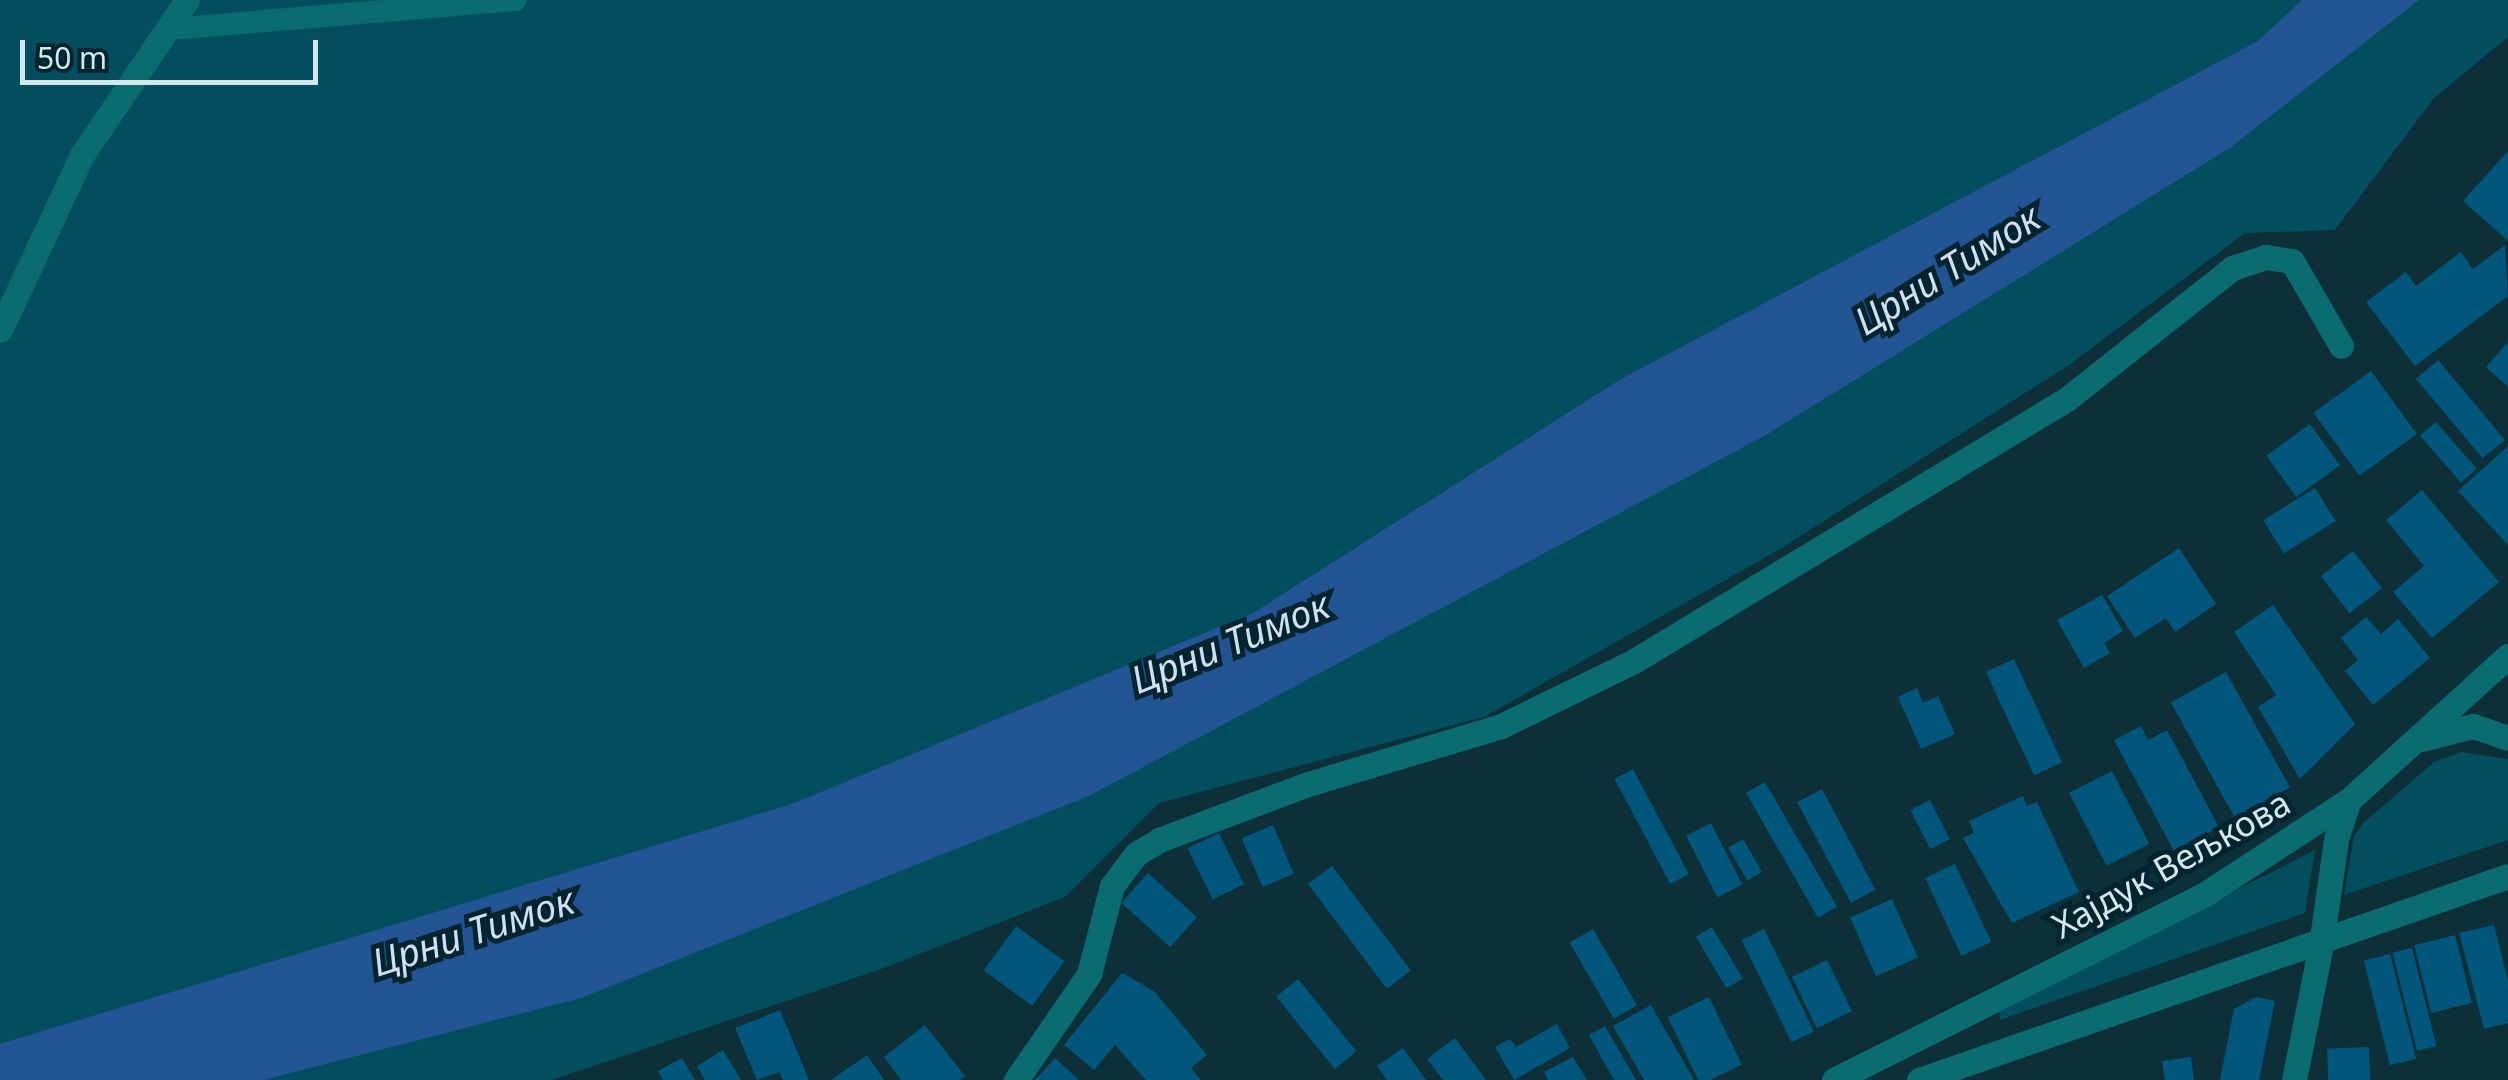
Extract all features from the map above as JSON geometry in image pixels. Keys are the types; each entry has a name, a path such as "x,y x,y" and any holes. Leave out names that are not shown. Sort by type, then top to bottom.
{"street":[{"path":"0,330 82,155 187,0"},
{"path":"1016,1080 1089,974 1112,886 1136,854 1308,784 1501,726 1634,660 2067,399 2232,268 2266,257 2292,261 2341,346"},
{"name":"Хајдук Вељкова","path":"1834,1080 2205,894 2349,800 2508,656"},
{"path":"2406,746 2442,730 2473,726 2508,738"},
{"path":"2294,1080 2321,945 2336,839 2349,800"},
{"path":"1920,1080 2321,945 2508,876"}],"lane":[{"path":"168,29 516,0"}],"shaded area":[{"path":"0,0 2508,0 2508,37 2434,98 2335,230 2245,233 2069,365 1780,549 1484,717 1159,803 1065,897 881,969 552,1080 0,1080"},
{"path":"2461,752 2508,759 2508,840 2344,895 2354,836 2363,823 2434,762"},
{"path":"2315,850 2305,913 2000,1020 2000,1010"}],"water":[{"name":"Црни Тимок","path":"2302,0 2419,0 2231,147 1766,435 1089,796 581,998 264,1080 0,1080 0,1044 792,804 1253,613 1621,379 2258,41"}],"building":[{"path":"2508,151 2508,241 2463,201"},
{"path":"2505,245 2508,296 2415,366 2366,302 2406,272 2416,286 2461,252 2473,269"},
{"path":"2508,342 2508,387 2486,367"},
{"path":"2438,360 2505,440 2483,458 2416,379"},
{"path":"2371,371 2417,434 2359,476 2314,413"},
{"path":"2436,422 2477,469 2461,483 2420,436"},
{"path":"2310,424 2340,465 2296,497 2266,456"},
{"path":"2508,446 2508,545 2458,491"},
{"path":"2315,488 2336,521 2284,553 2263,520"},
{"path":"2422,490 2499,582 2432,638 2393,592 2424,566 2386,520"},
{"path":"2179,548 2216,604 2175,632 2166,618 2135,638 2107,596"},
{"path":"2353,551 2382,588 2350,613 2321,576"},
{"path":"2102,595 2123,631 2104,643 2110,653 2084,668 2057,620"},
{"path":"2273,605 2355,724 2300,779 2258,707 2276,695 2234,632"},
{"path":"2366,617 2381,634 2398,619 2430,658 2373,705 2345,671 2358,660 2341,638"},
{"path":"2014,659 2062,762 2034,775 1986,672"},
{"path":"2226,672 2290,787 2235,818 2171,703"},
{"path":"1917,688 1923,703 1938,696 1955,734 1921,749 1898,697"},
{"path":"2141,726 2148,740 2167,730 2219,827 2174,851 2114,740"},
{"path":"1633,769 1689,874 1670,884 1614,779"},
{"path":"2112,771 2149,844 2106,866 2069,793"},
{"path":"1765,782 1837,907 1818,918 1746,793"},
{"path":"1822,789 1876,890 1851,903 1797,802"},
{"path":"2023,796 2027,806 2037,802 2079,892 2012,923 1963,838 1974,833 1969,821"},
{"path":"1930,800 1950,839 1930,849 1910,810"},
{"path":"1711,823 1742,884 1717,897 1686,836"},
{"path":"1273,825 1294,874 1262,887 1242,838"},
{"path":"1219,833 1244,884 1213,900 1188,848"},
{"path":"1743,839 1762,872 1747,880 1728,848"},
{"path":"1955,864 1991,942 1961,956 1925,878"},
{"path":"1332,866 1411,971 1387,989 1308,884"},
{"path":"1148,873 1197,917 1170,947 1121,903"},
{"path":"1892,899 1918,957 1876,976 1850,918"},
{"path":"2494,925 2508,981 2508,1023 2484,1029 2459,933"},
{"path":"1016,926 1065,961 1032,1006 984,970"},
{"path":"1712,927 1743,978 1727,988 1696,937"},
{"path":"1593,929 1637,1005 1614,1019 1570,942"},
{"path":"1764,929 1814,1031 1792,1042 1742,940"},
{"path":"2455,935 2472,1003 2431,1013 2414,945"},
{"path":"2412,948 2436,1046 2417,1051 2393,953"},
{"path":"2390,954 2416,1059 2390,1065 2364,961"},
{"path":"1827,960 1852,1011 1817,1028 1792,977"},
{"path":"1122,973 1154,991 1207,1055 1191,1068 1201,1080 1146,1080 1115,1045 1094,1070 1064,1045"},
{"path":"1298,979 1357,1051 1335,1069 1276,997"},
{"path":"1709,997 1742,1064 1710,1080 1698,1080 1668,1017"},
{"path":"2256,997 2275,1001 2259,1080 2220,1080 2234,1009"},
{"path":"1651,1005 1694,1080 1644,1080 1613,1026"},
{"path":"780,1010 809,1080 783,1080 779,1072 757,1080 735,1028"},
{"path":"1557,1024 1570,1048 1514,1080 1495,1047 1510,1039 1516,1047"},
{"path":"925,1025 965,1076 959,1080 901,1080 884,1057"},
{"path":"1605,1026 1636,1080 1614,1080 1589,1035"},
{"path":"1455,1038 1486,1080 1443,1080 1427,1059"},
{"path":"2369,1047 2370,1080 2328,1080 2327,1048"},
{"path":"1403,1048 1426,1080 1387,1080 1377,1066"},
{"path":"723,1050 741,1080 705,1080 697,1066"},
{"path":"867,1055 884,1080 831,1080"},
{"path":"1573,1057 1587,1080 1548,1080 1544,1072"},
{"path":"2191,1057 2194,1080 2165,1080 2162,1061"},
{"path":"682,1058 695,1080 663,1080 658,1071"},
{"path":"1055,1058 1079,1080 1035,1080"}]}
